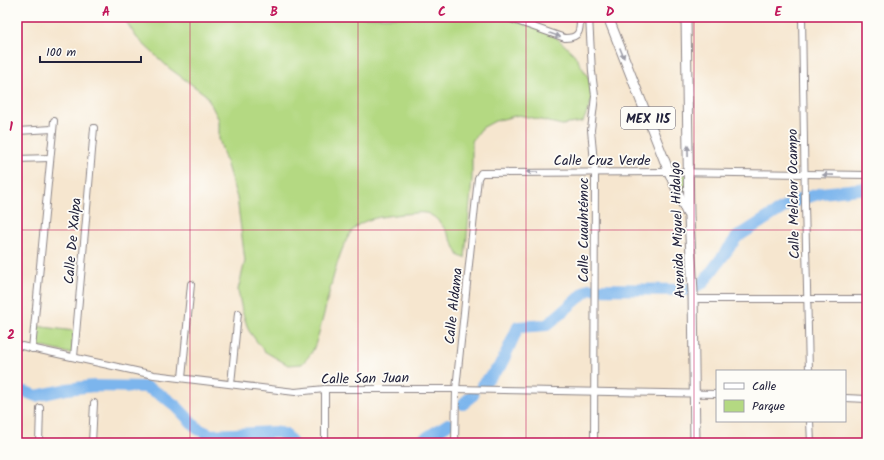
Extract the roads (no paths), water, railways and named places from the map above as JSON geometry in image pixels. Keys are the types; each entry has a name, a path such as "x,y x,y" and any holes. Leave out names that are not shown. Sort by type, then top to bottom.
{"main road":[{"name":"MEX 115","path":"608,17 669,172 689,218"},
{"name":"Avenida Miguel Hidalgo","path":"686,17 689,218 693,296 696,443"}],"street":[{"path":"505,17 565,38 571,38 578,34 580,30 580,17"},
{"name":"Calle Cuauhtémoc","path":"589,17 595,96 591,130 595,173 594,443"},
{"name":"Calle Melchor Ocampo","path":"802,17 809,370"},
{"path":"32,348 54,121"},
{"name":"Calle De Xalpa","path":"74,357 94,128"},
{"path":"17,131 53,129"},
{"path":"17,159 50,158"},
{"name":"Calle Cruz Verde","path":"481,173 689,172 867,175"},
{"name":"Calle Aldama","path":"455,443 456,389 478,178 481,173"},
{"path":"182,378 191,284"},
{"path":"693,296 867,298"},
{"path":"231,384 238,313"},
{"name":"Calle San Juan","path":"17,345 154,375 295,392 325,390 456,389 595,393 716,394"},
{"path":"325,390 325,443"},
{"path":"846,398 867,398"},
{"path":"92,443 94,403"},
{"path":"40,408 40,443"},
{"path":"810,422 811,443"}],"waterway":[{"path":"482,385 501,365 518,327 547,325 589,289 687,290 703,283 737,237 783,208 798,200 822,193 867,188"},
{"path":"17,392 26,392 36,396 67,389 94,386 146,387 163,396 176,406 198,429 211,435 277,432 286,435 292,443"},
{"path":"463,404 473,395"},
{"path":"418,443 448,424"}]}
